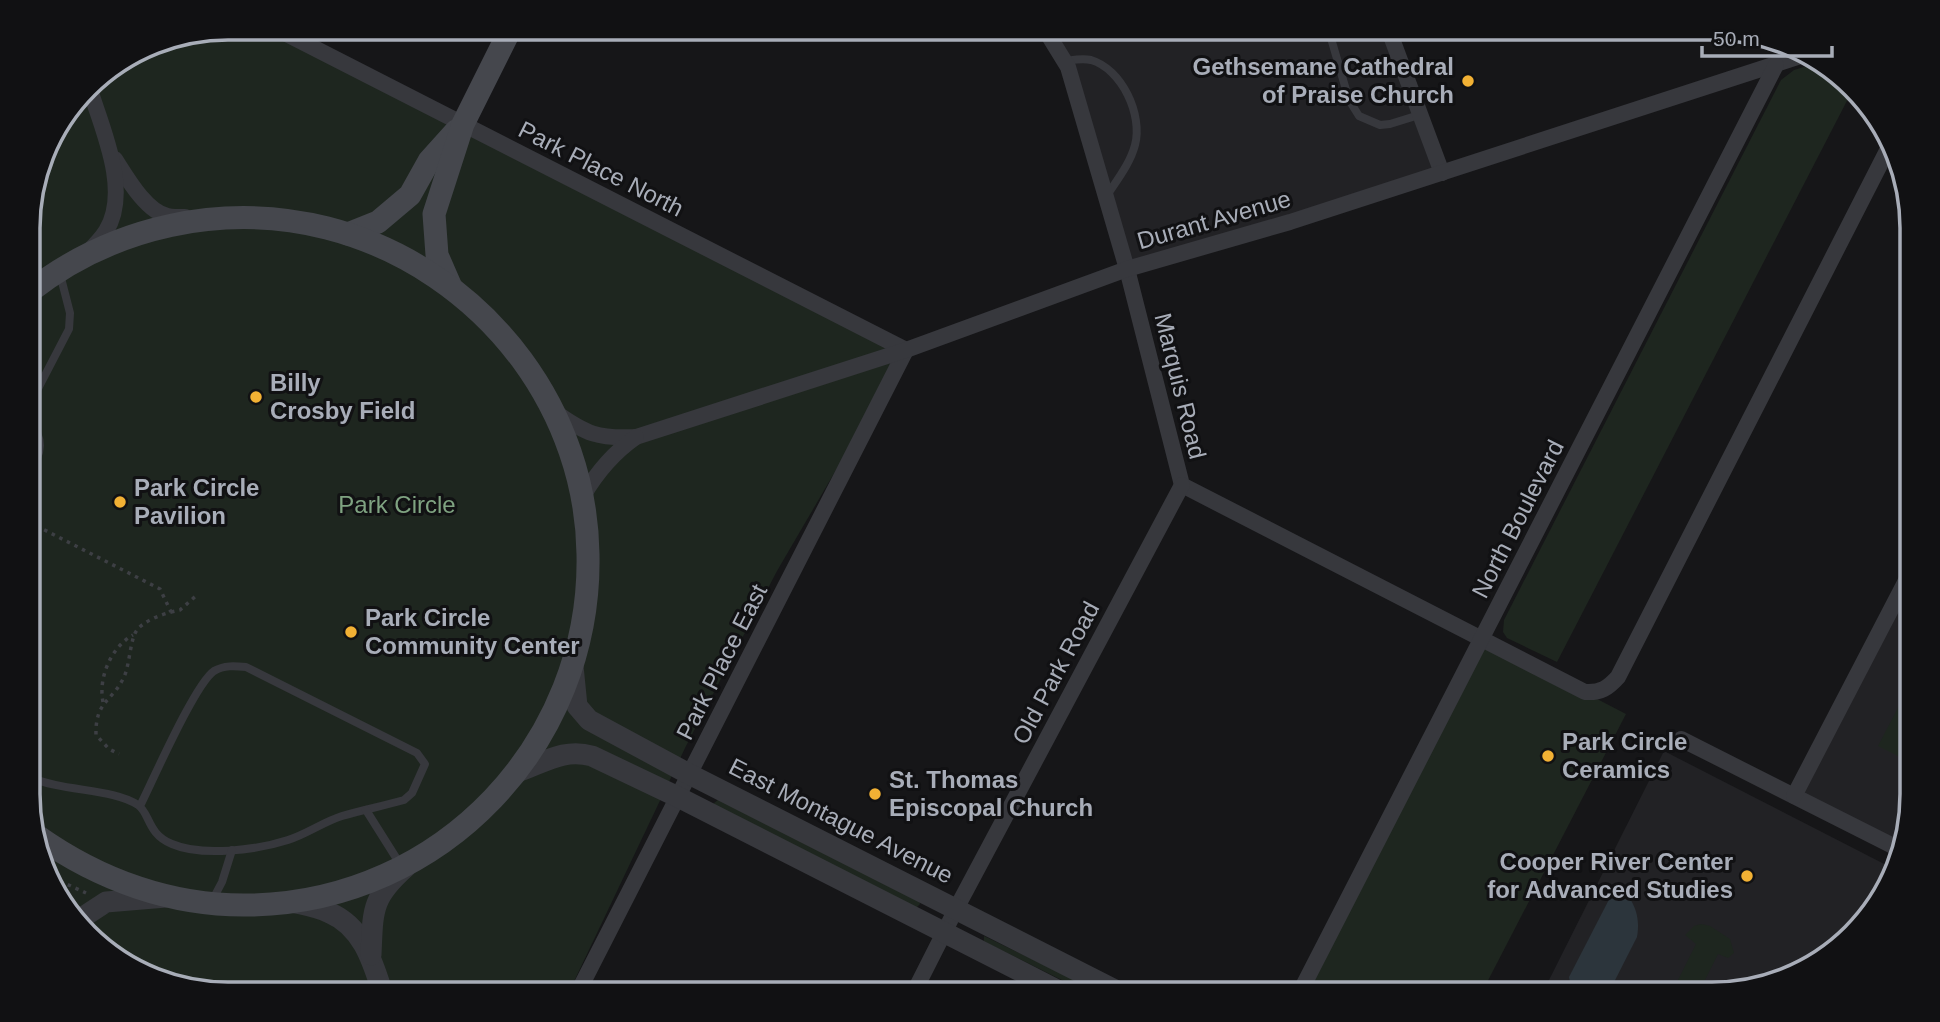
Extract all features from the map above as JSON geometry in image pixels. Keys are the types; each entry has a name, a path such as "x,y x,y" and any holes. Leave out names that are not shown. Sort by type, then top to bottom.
{"main road":[{"path":"451,286 437,255 434,214 463,124 505,41"},
{"path":"348,234 378,222 410,195 429,161 463,124"},
{"path":"41,284 87,254 128,237 171,225 215,218 260,218 305,223 348,234 402,256 451,286 482,314 510,344 555,412 583,496 589,573 585,611 573,666 550,722 517,772 486,807 450,838 406,865 353,888 292,902 210,904 135,888 102,874 47,843"}],"street":[{"name":"Marquis Road","path":"1052,40 1065,61 1106,197 1182,485 1586,692 1598,693 1609,687 1618,677 1885,155"},
{"path":"1392,40 1442,173"},
{"name":"Park Place North","path":"300,41 906,350"},
{"name":"Durant Avenue","path":"555,412 580,430 609,438 636,437 906,350 1127,269 1267,229 1776,65 1789,57"},
{"name":"North Boulevard","path":"1306,981 1776,65"},
{"path":"87,254 107,230 115,208 117,190 109,150 92,98"},
{"path":"109,150 136,192 165,216 215,218"},
{"name":"Park Place East","path":"583,982 906,350"},
{"name":"Durant Avenue","path":"583,496 593,479 616,452 636,437"},
{"name":"Old Park Road","path":"919,982 1182,485"},
{"path":"1794,796 1900,592"},
{"name":"East Montague Avenue","path":"573,666 577,706 589,720 689,774 1098,981"},
{"path":"1681,739 1892,846"},
{"path":"517,772 566,752 592,755 1040,981"},
{"path":"371,955 372,926 381,892 406,865"},
{"path":"85,916 106,902 170,897"},
{"path":"292,902 337,916 350,925 371,955 379,982"}],"lane":[{"path":"1332,40 1349,100 1359,116 1380,125 1419,115"},
{"path":"1065,61 1082,59 1102,65 1121,83 1135,117 1137,132 1133,151 1106,197"},
{"path":"41,383 69,328 70,313 59,271"},
{"path":"40,781 56,787 119,797 140,806 158,836 173,845 232,850 289,840 340,817 404,800 412,793 425,764 417,753 246,667 234,666 214,672 199,688 140,806"},
{"path":"366,810 406,865"},
{"path":"210,904 222,882 232,850"}],"path":[{"path":"40,528 160,589 171,612"},
{"path":"119,754 109,749 96,735 96,722 103,702 124,677 135,634 138,628 147,622 180,610 198,594"},
{"path":"103,702 102,687 107,667 118,646 135,634"},
{"path":"62,882 94,897"}],"shaded area":[{"path":"1052,40 1396,40 1442,173 1127,269 1068,67"},
{"path":"1900,592 1900,793 1892,846 1794,796"},
{"name":"Cooper River Center for Advanced Studies","path":"1664,751 1885,865 1868,898 1836,935 1816,950 1772,972 1724,981 1548,981"},
{"path":"1617,884 1634,908 1638,929 1637,937 1615,981 1570,981 1569,977"}],"green space":[{"name":"Park Circle","path":"216,41 300,41 906,350 777,571 686,746 574,982 204,980 168,972 145,962 104,935 87,918 65,888 55,866 42,818 40,793 41,216 47,180 55,156 65,134 95,95 124,72 168,50"},
{"path":"1807,66 1848,99 1557,662 1507,638 1503,632 1504,620 1781,80 1794,70"},
{"path":"1482,639 1626,714 1488,981 1307,981"},
{"path":"1900,704 1900,757 1878,746"},
{"path":"719,799 919,900 920,904 915,909 713,804"},
{"path":"1694,926 1710,926 1730,939 1734,953 1728,958 1718,954 1704,981 1677,981 1696,944 1685,935"},
{"path":"984,936 1078,981 1065,981 984,941"}],"place":[{"name":"Gethsemane Cathedral of Praise Church","path":"1468,81"},
{"name":"Billy Crosby Field","path":"256,397"},
{"name":"Park Circle Pavilion","path":"120,502"},
{"name":"Park Circle Community Center","path":"351,632"},
{"name":"Park Circle Ceramics","path":"1548,756"},
{"name":"St. Thomas Episcopal Church","path":"875,794"},
{"name":"Cooper River Center for Advanced Studies","path":"1747,876"}]}
